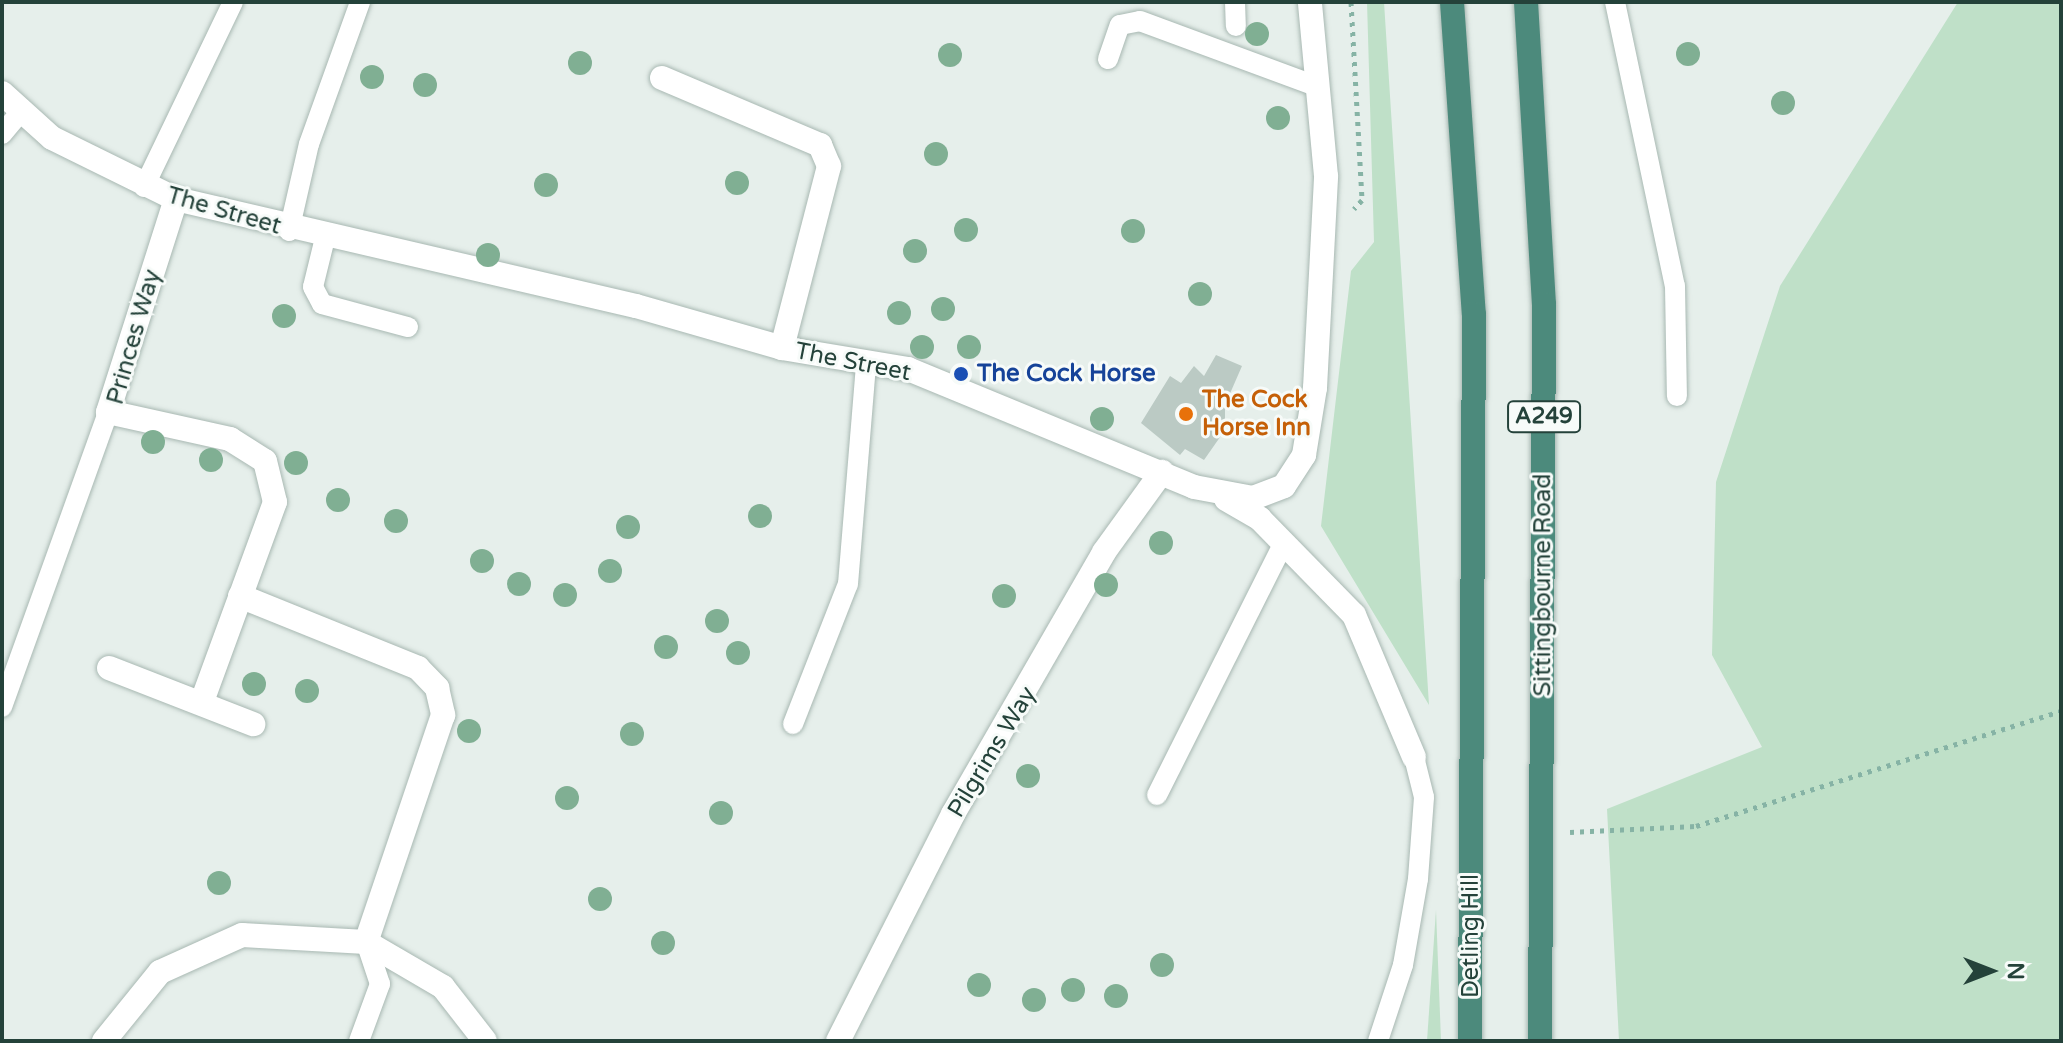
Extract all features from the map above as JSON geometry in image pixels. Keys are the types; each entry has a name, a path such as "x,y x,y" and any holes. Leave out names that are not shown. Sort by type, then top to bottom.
{"highway":[{"name":"Detling Hill","path":"1452,2 1474,314 1470,1041"},
{"name":"Sittingbourne Road","path":"1526,2 1544,304 1541,832"},
{"name":"A249","path":"1540,1041 1541,832"}],"street":[{"name":"The Street","path":"2,93 19,114 144,187 176,199 289,231 636,306 782,348 866,366 908,369 1224,498 1253,498 1284,486 1304,455 1324,241 1318,87 1310,2"},
{"path":"662,78 820,145 829,166 782,348"},
{"name":"Princes Way","path":"176,199 108,412 230,439 265,461 275,502 202,701"},
{"name":"Pilgrims Way","path":"838,1041 953,814 1104,552 1162,472"},
{"path":"1224,498 1283,544 1354,615 1414,757"},
{"path":"240,596 418,668 437,688 443,715 366,942"},
{"path":"109,668 202,701 253,724"},
{"path":"104,1041 160,972 242,935 366,942 443,987 485,1041"}],"lane":[{"path":"144,187 233,2"},
{"path":"289,231 309,144 360,2"},
{"path":"1235,2 1236,26"},
{"path":"1615,2 1675,286 1677,396"},
{"path":"1108,59 1120,25 1140,21 1318,87"},
{"path":"2,134 19,114"},
{"path":"325,238 313,287 322,304 408,327"},
{"path":"793,724 848,584 866,366"},
{"path":"2,707 108,412"},
{"path":"1157,795 1283,544"},
{"path":"1378,1041 1403,965 1418,879 1424,797 1414,757"},
{"path":"359,1041 380,984 366,942"}],"path":[{"path":"1351,2 1362,200"},
{"path":"1541,832 1696,826 2061,711"}],"green space":[{"path":"1367,2 1384,2 1429,705 1321,526 1351,271 1374,242"},
{"path":"1958,2 2061,2 2061,1041 1619,1041 1607,809 1762,747 1712,655 1716,482 1780,286"},
{"path":"1436,910 1441,1041 1427,1041"}],"building":[{"name":"The Cock Horse Inn","path":"1216,355 1242,366 1225,405 1225,430 1204,460 1185,449 1180,455 1141,423 1170,376 1181,383 1194,366 1204,376"}],"place":[{"name":"The Cock Horse","path":"961,374"},
{"name":"The Cock Horse Inn","path":"1186,414"}]}
